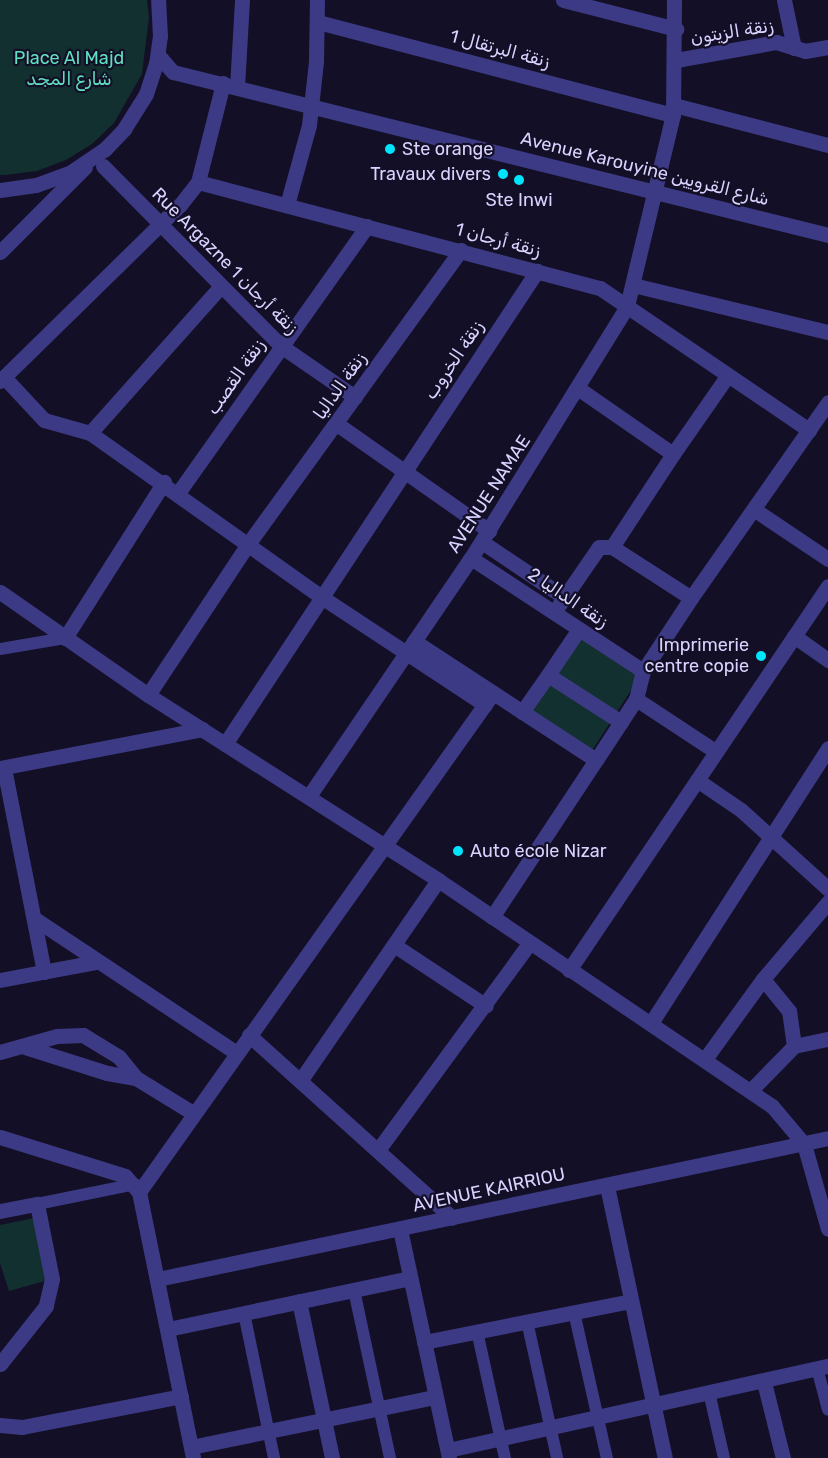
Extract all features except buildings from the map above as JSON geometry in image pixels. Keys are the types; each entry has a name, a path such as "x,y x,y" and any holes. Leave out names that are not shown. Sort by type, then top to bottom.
{"street":[{"path":"0,252 45,206 99,162 132,118 151,81 158,55 158,0"},
{"path":"242,0 230,85 198,182 159,225 2,379 44,420 90,433 164,482 323,598 410,648 489,699 522,712 596,760"},
{"path":"287,205 311,104 318,22 317,0"},
{"path":"563,0 583,3 676,29"},
{"name":"AVENUE NAMAE","path":"309,796 471,558 579,389 627,306 657,192 673,110 676,60 674,0"},
{"path":"784,0 794,48"},
{"name":"زنقة البرتقال 1","path":"318,22 673,110 828,145"},
{"name":"زنقة الزيتون","path":"676,60 776,42 794,48 828,47"},
{"path":"151,81 173,72 158,55"},
{"name":"Avenue Karouyine شارع القرويين","path":"173,72 311,104 828,235"},
{"path":"0,190 54,180 99,162"},
{"name":"Rue Argazne 1 زنقة أرجان","path":"99,162 281,346 356,397"},
{"name":"زنقة أرجان 1","path":"198,182 600,288 809,430"},
{"name":"زنقة القصب","path":"178,493 367,226"},
{"name":"زنقة الداليا","path":"147,695 248,544 461,250"},
{"name":"زنقة الخروب","path":"225,744 537,271"},
{"path":"633,285 828,332"},
{"path":"90,433 221,286"},
{"path":"612,547 728,375"},
{"path":"579,389 673,454"},
{"path":"492,917 636,699 643,671 690,598 828,402"},
{"name":"زنقة الداليا 2","path":"337,424 404,471 564,597"},
{"path":"0,649 64,638 164,482"},
{"path":"754,510 828,559"},
{"path":"555,613 598,547 612,547 690,598"},
{"name":"زنقة الداليا 2","path":"471,558 643,671"},
{"path":"569,970 828,586"},
{"path":"0,592 147,695 438,880 529,944 651,1023 772,1106 804,1144 825,1197 828,1229"},
{"path":"522,712 579,629"},
{"path":"794,636 828,660"},
{"path":"548,675 621,722"},
{"path":"0,1211 137,1188 237,1053 489,699"},
{"path":"636,699 715,751"},
{"path":"44,972 2,768 202,729"},
{"path":"651,1023 828,748"},
{"path":"697,780 741,810 770,839 828,889"},
{"path":"300,1081 438,880"},
{"path":"705,1059 763,979 828,902"},
{"path":"35,920 237,1053"},
{"path":"378,1150 486,1006 529,944"},
{"path":"394,945 486,1006"},
{"path":"0,980 96,962"},
{"path":"763,979 789,1011 794,1046"},
{"path":"0,1052 25,1047 57,1036 82,1035 119,1057 136,1078 193,1113"},
{"path":"249,1035 452,1218"},
{"path":"750,1091 794,1046 828,1039"},
{"path":"25,1047 107,1073 136,1078"},
{"path":"0,1137 119,1174 137,1188 158,1279 192,1453 268,1432 435,1397"},
{"name":"AVENUE KAIRRIOU","path":"158,1279 828,1138"},
{"path":"607,1186 665,1458"},
{"path":"0,1364 51,1294 36,1204"},
{"path":"400,1229 448,1454 550,1427 764,1382 822,1367 828,1410"},
{"path":"168,1329 410,1278"},
{"path":"354,1290 390,1458"},
{"path":"299,1301 332,1458"},
{"path":"424,1342 631,1301"},
{"path":"574,1312 607,1458"},
{"path":"244,1313 274,1458"},
{"path":"527,1322 557,1458"},
{"path":"477,1331 506,1458"},
{"path":"764,1382 783,1458"},
{"path":"709,1392 724,1458"},
{"path":"0,1425 22,1427 181,1396"}],"green space":[{"name":"Place Al Majd شارع المجد","path":"0,0 147,0 149,17 142,74 114,123 92,144 66,160 37,171 6,175 0,175"},
{"path":"579,629 644,671 589,756 524,714"},
{"path":"39,1217 52,1279 9,1291 0,1263 0,1225"}],"place":[{"name":"Ste orange","path":"390,149"},
{"name":"Travaux divers","path":"503,174"},
{"name":"Ste Inwi","path":"519,180"},
{"name":"Imprimerie centre copie","path":"761,656"},
{"name":"Auto école Nizar","path":"458,851"}]}
